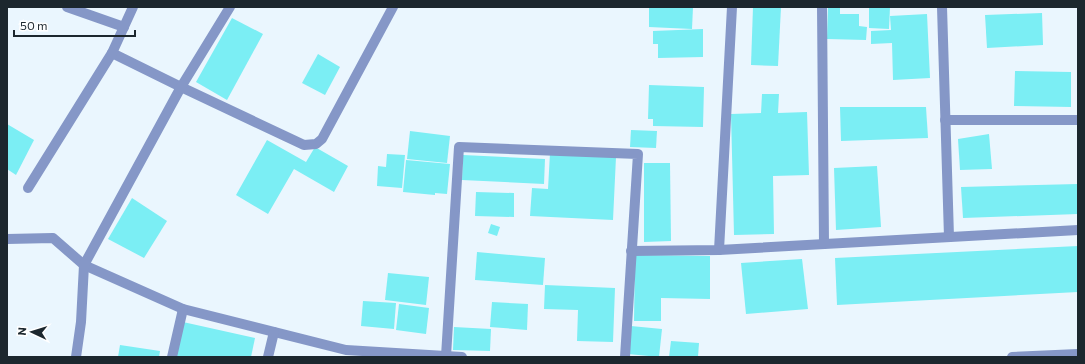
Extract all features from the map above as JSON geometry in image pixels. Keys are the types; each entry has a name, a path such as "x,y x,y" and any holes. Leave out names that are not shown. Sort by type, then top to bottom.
{"street":[{"path":"67,7 124,27"},
{"path":"28,188 112,53 133,7"},
{"path":"76,357 81,322 84,265 180,88 230,7"},
{"path":"112,53 180,88 304,145 316,144 322,139 393,7"},
{"path":"719,250 732,7"},
{"path":"822,7 824,244"},
{"path":"942,7 949,237"},
{"path":"945,120 1078,120"},
{"path":"446,356 459,147 638,154 625,357"},
{"path":"631,251 719,250 1078,230"},
{"path":"7,239 53,238 84,265 183,309 364,354 462,357"},
{"path":"172,357 183,309"},
{"path":"268,357 274,332"},
{"path":"1012,357 1078,354"}],"building":[{"path":"693,7 692,29 649,27 649,8"},
{"path":"753,7 781,7 778,66 751,65"},
{"path":"828,7 840,7 840,14 859,14 859,26 867,27 866,40 827,39"},
{"path":"869,7 890,7 889,29 869,28"},
{"path":"1042,13 1043,45 987,48 985,15"},
{"path":"927,14 930,78 893,80 892,43 871,44 871,31 891,30 890,16"},
{"path":"232,18 263,34 227,100 196,82"},
{"path":"703,29 703,57 658,58 658,44 653,44 653,31"},
{"path":"318,54 340,67 325,95 302,83"},
{"path":"1015,71 1071,72 1071,107 1014,106"},
{"path":"649,85 704,87 703,127 653,126 653,119 648,119"},
{"path":"762,94 779,94 778,113 807,112 809,175 773,176 774,234 734,235 731,114 761,113"},
{"path":"840,107 926,107 928,138 841,141"},
{"path":"7,124 34,140 16,175 7,169"},
{"path":"631,130 657,131 656,148 630,147"},
{"path":"410,131 450,136 447,163 407,159"},
{"path":"989,134 992,169 960,170 958,139"},
{"path":"267,140 306,162 315,147 348,166 334,192 294,169 268,214 236,195"},
{"path":"550,153 616,157 613,220 530,216 532,188 548,189"},
{"path":"387,154 405,155 402,188 377,186 378,166 386,167"},
{"path":"463,155 545,159 544,184 462,180"},
{"path":"406,160 450,164 447,194 435,193 435,195 403,192"},
{"path":"644,163 670,163 671,241 644,242"},
{"path":"877,166 881,227 836,230 834,168"},
{"path":"1078,184 1078,214 963,218 961,187"},
{"path":"476,192 514,193 514,217 475,216"},
{"path":"132,198 167,221 144,258 108,239"},
{"path":"491,224 500,227 497,236 488,233"},
{"path":"1078,246 1078,292 837,305 835,258"},
{"path":"477,252 545,258 543,285 475,280"},
{"path":"635,255 710,256 710,299 661,298 661,321 634,321"},
{"path":"802,259 808,309 746,314 741,263"},
{"path":"388,273 429,277 426,305 385,300"},
{"path":"545,285 615,288 613,342 577,341 578,310 544,309"},
{"path":"363,301 396,303 394,329 361,326"},
{"path":"492,302 528,304 527,330 490,327"},
{"path":"399,304 429,308 426,334 396,330"},
{"path":"183,322 255,338 251,357 175,357"},
{"path":"631,326 662,329 659,357 628,354"},
{"path":"454,327 491,329 490,351 453,350"},
{"path":"671,341 699,343 698,357 669,357"},
{"path":"120,345 160,351 159,357 118,357"}]}
